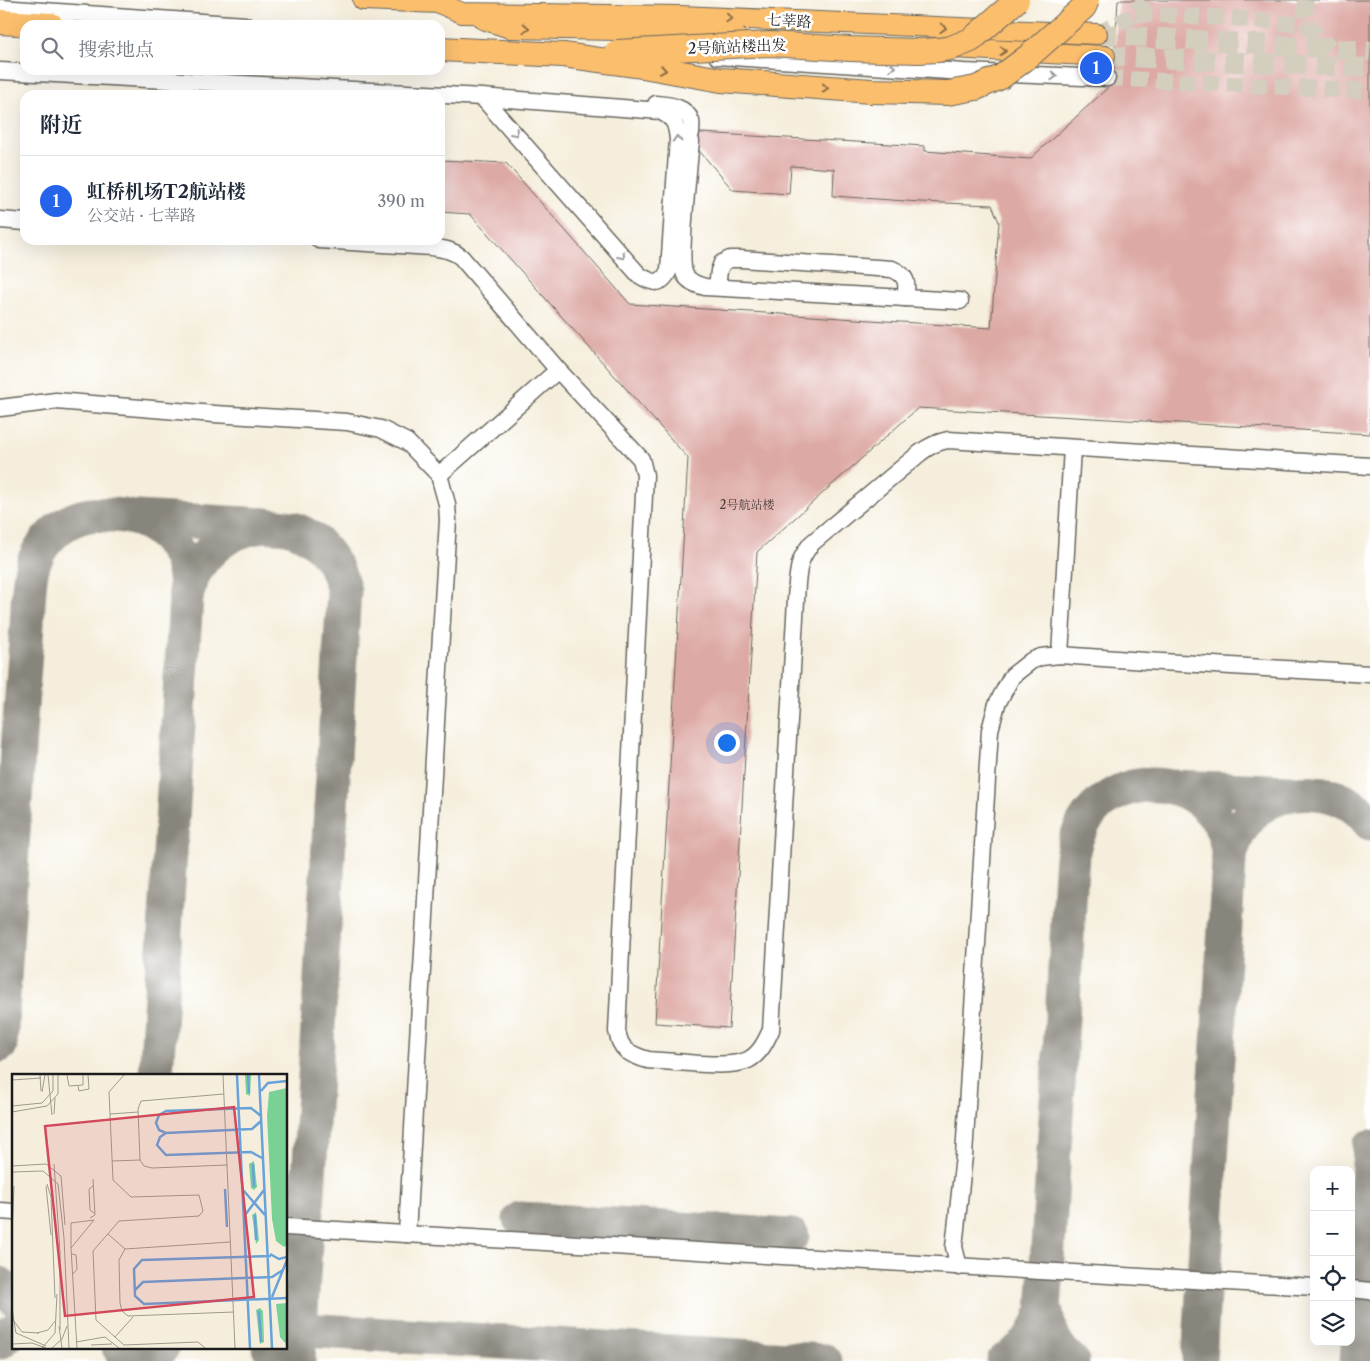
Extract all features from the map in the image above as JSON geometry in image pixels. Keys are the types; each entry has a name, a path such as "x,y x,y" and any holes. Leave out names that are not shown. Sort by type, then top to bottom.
{"highway":[{"name":"2号航站楼出发","path":"445,49 563,54 770,44 850,49 938,50 951,48 971,40 1017,0"},
{"path":"563,54 720,80 871,91 948,93 976,88 1001,77 1036,50 1084,7 1087,0"}],"main road":[{"name":"七莘路","path":"363,0 439,3 462,13 680,16 1097,34"},
{"path":"600,0 680,16"},
{"path":"462,13 510,28 618,30 1105,56"}],"street":[{"path":"0,8 9,18 76,20"},
{"path":"445,39 964,72 1107,78"},
{"path":"0,71 20,72"},
{"path":"59,75 280,90"},
{"path":"445,103 506,92 664,104 684,110 691,121 691,137 683,265 684,274 693,282 705,287 717,288 960,301"},
{"path":"482,97 660,111 670,117 676,125 678,139 668,270 661,281 651,281 639,274 482,97"},
{"path":"0,220 20,222"},
{"path":"400,245 445,249 461,257 558,370 641,459 645,475 617,1031 620,1044 627,1051 649,1060 714,1064 734,1063 748,1060 758,1053 765,1043 770,1030 797,583 800,560 812,543 920,453 938,441 953,440 1370,466"},
{"path":"717,288 719,270 722,264 730,259 741,259 892,269 904,275 906,298"},
{"path":"439,475 558,370"},
{"path":"0,408 56,401 214,414 347,422 381,429 407,442 439,475 447,504 448,520 406,1234"},
{"path":"1060,655 1072,448"},
{"path":"959,1267 954,1247 964,1156 990,730 997,704 1012,676 1031,661 1042,657 1060,655 1370,674"},
{"path":"288,1228 1310,1287"},
{"path":"1355,1289 1370,1290"}],"building":[{"path":"1118,0 1370,0 1370,434 918,408 757,552 729,1028 655,1023 688,458 470,214 445,212 445,160 506,163 630,304 991,328 999,222 992,205 833,196 834,169 791,166 789,194 733,190 683,132 925,146 925,151 1030,159 1113,83"}],"taxiway":[{"path":"0,1045 31,572 39,552 52,534 61,527 80,517 90,515 123,516 141,520 164,535 176,550 181,561 186,585 156,1074"},
{"path":"137,518 286,527 317,542 331,559 344,591 298,1361"},
{"path":"186,598 193,575 211,550 236,533 256,527"},
{"path":"1041,1361 1073,852 1079,832 1092,811 1110,797 1130,788 1152,785 1174,788 1194,797 1211,812 1224,833 1229,860 1199,1361"},
{"path":"1175,787 1290,792"},
{"path":"1229,860 1237,836 1251,815 1264,805 1280,797 1296,793 1329,795 1344,801 1358,810 1370,823"},
{"path":"1357,1361 1370,1147"},
{"path":"520,1219 792,1236"},
{"path":"0,1284 12,1297"},
{"path":"1004,1361 1028,1341 1043,1313"},
{"path":"1046,1313 1054,1340 1072,1361"},
{"path":"288,1329 825,1361"},
{"path":"0,1342 12,1332"},
{"path":"120,1348 127,1361"},
{"path":"150,1361 161,1348"},
{"path":"270,1348 281,1361"}],"tunnel":[{"path":"1097,34 1136,14 1144,0"},
{"path":"1306,0 1307,25 1330,48"},
{"path":"1136,14 1231,18 1307,25"},
{"path":"1097,34 1370,51"},
{"path":"1105,56 1370,68"},
{"path":"1107,78 1370,91"}],"place":[{"name":"虹桥机场T2航站楼","path":"1096,68"}]}
